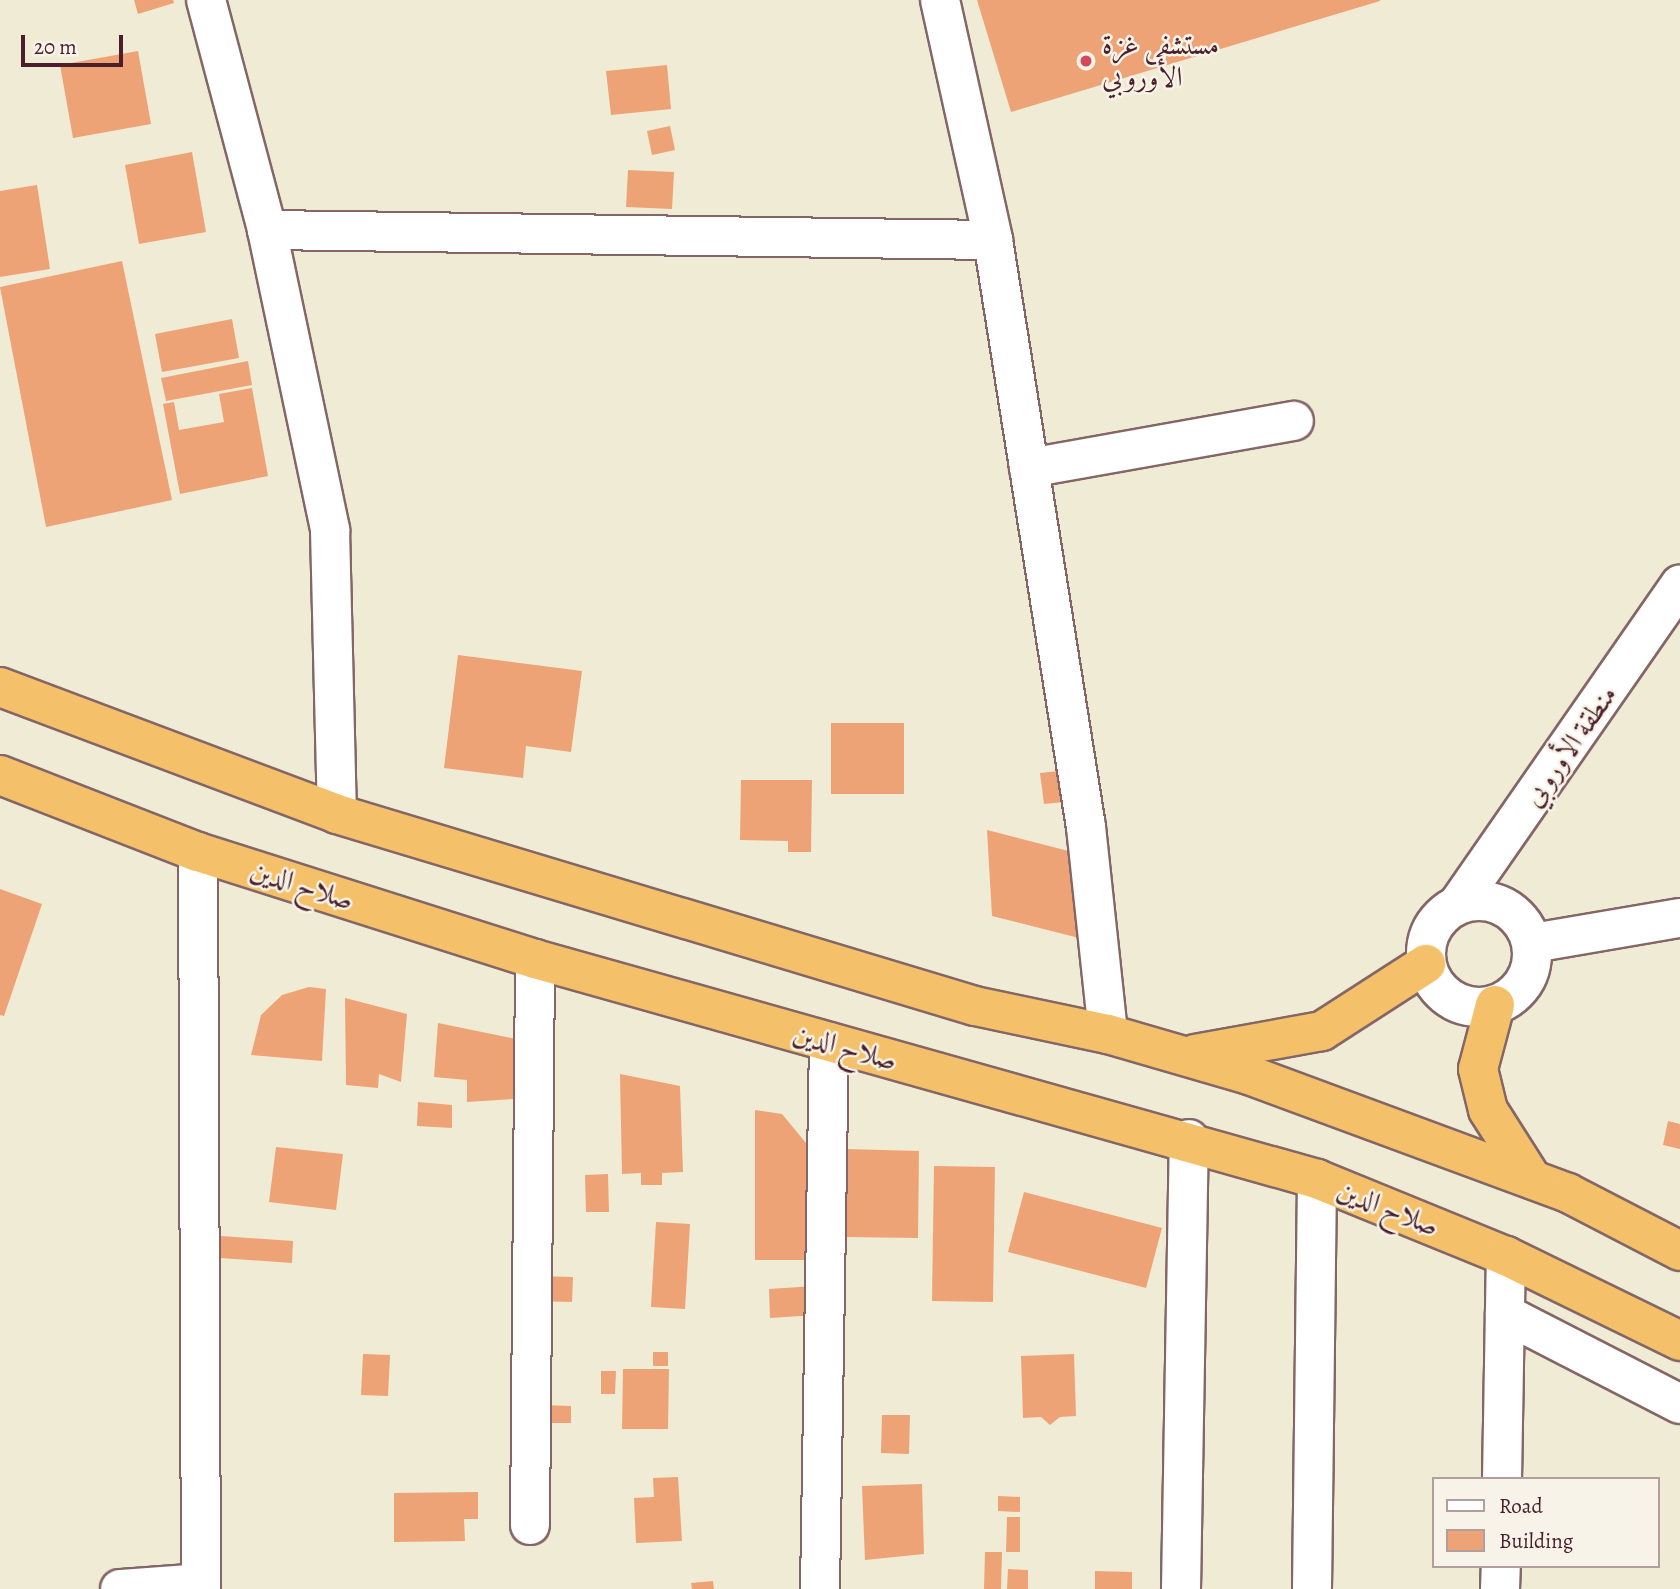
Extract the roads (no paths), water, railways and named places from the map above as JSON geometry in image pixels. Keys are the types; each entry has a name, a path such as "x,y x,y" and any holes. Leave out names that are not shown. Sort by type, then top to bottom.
{"highway":[{"path":"0,687 337,814 975,1006 1108,1034 1184,1056 1532,1179 1680,1251"},
{"name":"صلاح الدين","path":"0,775 198,852 535,960 1189,1139 1317,1179 1506,1256 1680,1341"},
{"path":"1184,1056 1322,1031 1426,964"},
{"path":"1495,1005 1478,1069 1489,1110 1532,1179"}],"street":[{"path":"206,0 267,230 330,530 337,814"},
{"path":"940,0 993,240 1086,827 1108,1034"},
{"path":"267,230 993,240"},
{"path":"1029,468 1294,421"},
{"name":"منطقة الأوروبي","path":"1458,904 1680,585"},
{"path":"120,1589 201,1586 198,852"},
{"path":"1492,901 1507,908 1533,943 1523,985 1495,1005 1477,1008 1451,1000 1426,964 1431,929 1458,904 1492,901"},
{"path":"1533,943 1680,918"},
{"path":"530,1525 535,960"},
{"path":"820,1589 828,1042"},
{"path":"1181,1589 1189,1139"},
{"path":"1312,1589 1317,1179"},
{"path":"1502,1477 1506,1256"},
{"path":"1505,1314 1680,1404"},
{"path":"1500,1589 1501,1568"}],"place":[{"name":"مستشفى غزة الأوروبي","path":"1086,61"}]}
